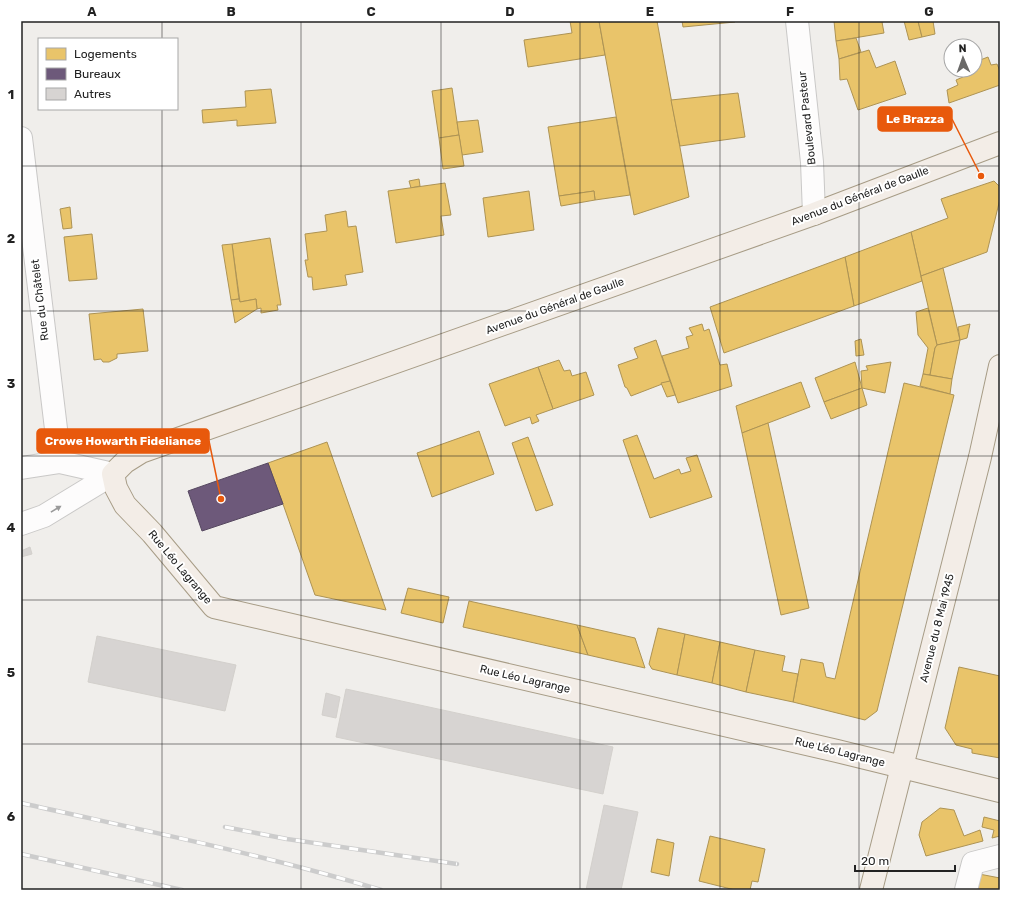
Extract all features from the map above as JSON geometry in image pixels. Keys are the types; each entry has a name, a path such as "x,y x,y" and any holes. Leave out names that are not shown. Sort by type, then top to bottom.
{"main road":[{"name":"Avenue du Général de Gaulle","path":"113,474 126,462 141,452 814,214 1000,143"},
{"name":"Avenue du 8 Mai 1945","path":"871,890 980,457 1000,366"},
{"name":"Rue Léo Lagrange","path":"113,474 116,488 125,505 152,533 214,607 1000,791"}],"street":[{"name":"Boulevard Pasteur","path":"797,21 812,162 814,214"},
{"name":"Rue du Châtelet","path":"21,138 60,462"},
{"path":"21,468 60,462 113,474"},
{"path":"21,483 29,480 113,474"},
{"path":"21,524 44,516 113,474"},
{"path":"966,890 973,863 1000,856"}],"building: Logements":[{"path":"570,21 599,21 605,55 528,67 524,40 572,33"},
{"path":"599,21 657,21 689,197 634,215"},
{"path":"682,21 735,21 735,22 683,27"},
{"path":"834,21 886,21 882,22 884,33 836,41"},
{"path":"904,21 918,21 922,37 909,40"},
{"path":"918,21 933,21 935,34 922,37"},
{"path":"856,38 861,52 839,59 836,41"},
{"path":"869,50 876,68 895,61 906,94 858,110 847,79 840,80 839,59"},
{"path":"988,57 991,65 997,64 1000,71 1000,85 949,103 947,90 958,85 956,80 961,78 983,78 983,59"},
{"path":"452,88 459,135 439,138 432,91"},
{"path":"271,89 276,123 237,126 237,120 203,123 202,110 246,107 245,91"},
{"path":"738,93 745,137 680,146 671,100"},
{"path":"616,117 630,195 595,200 594,191 559,196 548,127"},
{"path":"478,120 483,152 462,155 457,122"},
{"path":"459,135 464,166 443,169 439,138"},
{"path":"419,179 420,186 411,188 409,181"},
{"path":"994,181 1000,187 1000,199 987,252 921,276 911,232 948,218 941,199"},
{"path":"445,183 451,215 441,216 444,235 396,243 388,191"},
{"path":"529,191 534,230 488,237 483,198"},
{"path":"594,191 595,200 561,206 559,196"},
{"path":"70,207 72,228 63,229 60,209"},
{"path":"346,211 348,227 356,226 363,272 345,275 347,285 313,290 312,277 308,277 305,260 308,260 305,234 327,231 325,215"},
{"path":"911,232 922,281 854,306 845,257"},
{"path":"92,234 97,279 69,281 64,237"},
{"path":"270,238 281,305 277,305 278,310 261,313 261,308 257,309 256,299 240,302 232,244"},
{"path":"232,244 239,299 231,300 222,245"},
{"path":"845,257 854,306 724,353 710,307"},
{"path":"943,268 960,340 937,345 921,276"},
{"path":"239,299 240,302 256,299 257,309 235,323 231,300"},
{"path":"928,308 937,345 935,348 930,375 923,374 928,348 918,335 916,312"},
{"path":"143,309 148,351 117,354 117,358 109,362 103,362 101,359 94,360 89,314"},
{"path":"702,324 704,331 709,329 720,365 727,364 732,386 678,403 662,356 689,348 686,337 693,335 689,328"},
{"path":"970,324 967,338 960,340 958,327"},
{"path":"861,339 864,355 856,356 855,341"},
{"path":"656,340 670,381 631,396 625,387 618,365 638,358 634,348"},
{"path":"960,340 952,379 930,375 935,348 937,345"},
{"path":"559,360 564,371 570,370 572,376 586,372 594,395 553,409 538,367"},
{"path":"855,362 862,388 824,402 815,378"},
{"path":"891,362 885,393 862,388 861,371 868,370 866,366"},
{"path":"538,367 553,409 536,415 539,421 532,424 530,417 505,426 489,384"},
{"path":"923,374 952,379 950,394 920,386"},
{"path":"670,381 675,395 667,397 661,383"},
{"path":"801,382 810,407 742,433 736,406"},
{"path":"904,383 954,395 877,711 865,720 793,702 801,659 823,663 826,677 835,679"},
{"path":"862,388 867,405 831,419 824,402"},
{"path":"768,423 809,608 781,615 742,433"},
{"path":"479,431 494,474 432,497 417,453"},
{"path":"637,435 654,479 679,469 681,474 691,471 686,458 697,455 712,497 650,518 623,440"},
{"path":"528,437 553,505 536,511 512,443"},
{"path":"327,442 386,610 315,595 268,463"},
{"path":"408,588 449,597 443,623 401,613"},
{"path":"469,601 577,625 588,655 463,627"},
{"path":"577,625 635,638 645,668 588,655"},
{"path":"658,628 685,634 677,675 652,669 649,664"},
{"path":"685,634 720,642 712,683 677,675"},
{"path":"720,642 755,650 746,692 712,683"},
{"path":"755,650 785,656 782,671 798,674 793,702 746,692"},
{"path":"959,667 1000,676 1000,758 972,753 972,749 956,745 945,728"},
{"path":"940,808 954,810 964,836 980,830 983,841 926,856 919,835 922,822"},
{"path":"984,817 1000,821 1000,836 992,838 994,830 982,827"},
{"path":"710,836 765,849 758,882 752,881 750,890 735,890 699,881"},
{"path":"657,839 674,843 669,876 651,872"},
{"path":"979,874 1000,878 1000,890 976,890"}],"building: Bureaux":[{"path":"268,463 283,504 202,531 188,491"}],"building: Autres":[{"path":"30,547 32,554 21,557 21,551"},
{"path":"97,636 236,665 225,711 88,682"},
{"path":"346,689 613,747 603,794 336,737"},
{"path":"326,693 340,697 336,718 322,715"},
{"path":"604,805 638,812 621,890 586,890"}],"railway":[{"path":"21,803 246,854 381,890"},
{"path":"225,827 287,839 457,864"},
{"path":"21,854 182,890"}],"place":[{"name":"Le Brazza","path":"981,176"},
{"name":"Crowe Howarth Fideliance","path":"221,499"}]}
